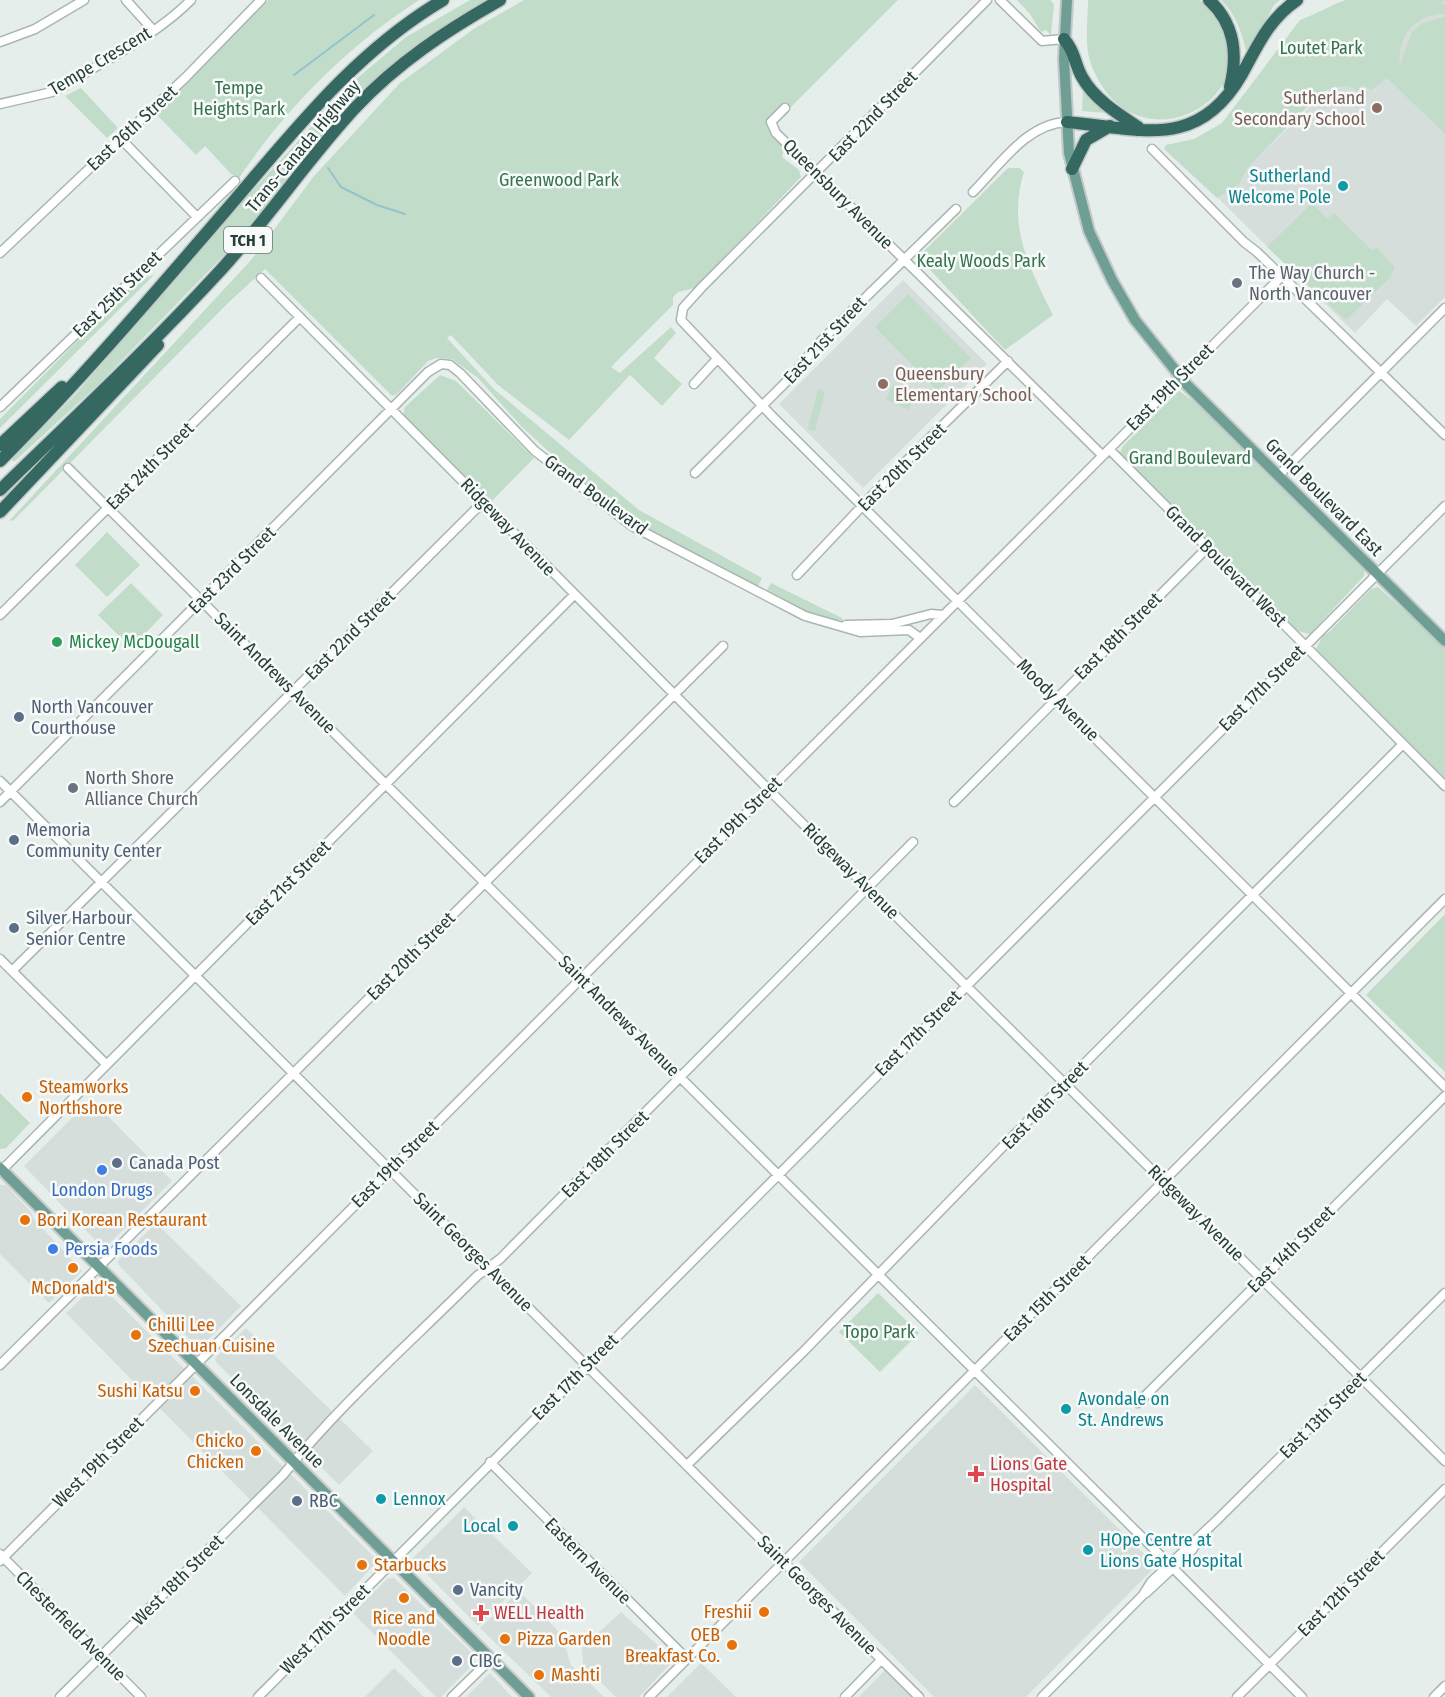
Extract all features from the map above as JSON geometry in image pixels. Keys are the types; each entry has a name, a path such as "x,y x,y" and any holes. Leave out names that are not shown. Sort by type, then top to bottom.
{"highway":[{"name":"Trans-Canada Highway","path":"0,462 71,388 335,85 380,43 443,0"},
{"name":"Trans-Canada Highway","path":"0,490 239,250 335,130 377,86 423,48 500,0"},
{"path":"1209,0 1227,23 1233,40 1235,61 1228,92"},
{"path":"1067,122 1166,131 1196,123 1209,115 1228,92 1241,75 1263,33 1279,14 1296,0"},
{"path":"1064,39 1073,50 1082,77 1092,90 1118,114 1142,129"},
{"path":"1072,169 1083,144 1092,135 1110,126"},
{"path":"0,512 191,310 239,250"},
{"path":"0,445 132,319"}],"main road":[{"name":"Grand Boulevard East","path":"1066,1 1064,39 1067,122 1072,169 1089,231 1112,280 1135,320 1181,376 1278,476 1445,641"},
{"name":"Lonsdale Avenue","path":"1,1170 530,1697"}],"street":[{"path":"0,42 34,28 84,0"},
{"path":"126,0 153,30"},
{"name":"Tempe Crescent","path":"0,104 52,92 177,14 190,0"},
{"name":"East 26th Street","path":"0,253 121,139 261,0"},
{"name":"East 22nd Street","path":"683,308 987,0"},
{"path":"1000,0 1042,41 1064,39"},
{"name":"Queensbury Avenue","path":"785,108 773,119 771,126 903,260 1105,452"},
{"path":"973,192 1027,137 1045,126 1067,122"},
{"path":"121,139 198,217"},
{"path":"1152,149 1445,435"},
{"name":"East 25th Street","path":"2,401 235,181"},
{"name":"East 21st Street","path":"694,473 762,406 821,341 956,209"},
{"name":"East 19th Street","path":"196,1364 1281,277"},
{"name":"Ridgeway Avenue","path":"261,278 768,789 1445,1461"},
{"name":"Moody Avenue","path":"683,308 681,320 686,328 762,406 1445,1087"},
{"path":"1278,476 1445,308"},
{"name":"East 24th Street","path":"0,615 300,317"},
{"path":"694,384 717,359"},
{"name":"East 20th Street","path":"797,575 862,506 1008,361"},
{"name":"East 23rd Street","path":"0,802 428,372 441,364"},
{"name":"Grand Boulevard","path":"441,364 450,365 460,373 535,451 632,526 787,608 866,633 909,630 920,638"},
{"name":"Grand Boulevard West","path":"1105,452 1208,547 1445,786"},
{"name":"Saint Andrews Avenue","path":"68,468 1302,1697"},
{"name":"East 22nd Street","path":"13,970 483,503"},
{"name":"East 17th Street","path":"393,1560 1445,506"},
{"name":"East 18th Street","path":"954,802 1208,547"},
{"name":"East 21st Street","path":"1,1170 574,595"},
{"name":"Grand Boulevard","path":"840,626 892,624 931,614 943,615"},
{"name":"East 20th Street","path":"0,1365 723,646"},
{"name":"East 16th Street","path":"687,1465 879,1275 1065,1083 1403,744"},
{"name":"Saint Georges Avenue","path":"0,781 919,1697"},
{"name":"East 18th Street","path":"294,1462 340,1413 488,1267 500,1259 913,842"},
{"name":"East 15th Street","path":"649,1697 1445,899"},
{"path":"0,959 106,1064"},
{"name":"East 14th Street","path":"1138,1403 1445,1096"},
{"name":"East 13th Street","path":"1042,1697 1143,1595 1155,1587 1172,1566 1192,1550 1200,1537 1445,1293"},
{"name":"West 19th Street","path":"1,1557 196,1364"},
{"name":"West 18th Street","path":"60,1697 294,1462"},
{"name":"Eastern Avenue","path":"490,1462 687,1659"},
{"name":"East 12th Street","path":"1237,1697 1445,1489"},
{"name":"Chesterfield Avenue","path":"1,1557 141,1697"},
{"name":"West 17th Street","path":"258,1697 393,1560"},
{"path":"452,1697 491,1659"},
{"path":"845,1697 881,1660"},
{"path":"1434,1697 1445,1686"}],"shaded area":[{"name":"Sutherland Secondary School","path":"1445,0 1445,297 1416,326 1387,299 1355,333 1217,197 1406,13"},
{"name":"Queensbury Elementary School","path":"903,280 987,364 863,488 779,404"},
{"path":"91,1099 172,1181 107,1246 100,1245 24,1166"},
{"path":"0,1185 6,1185 82,1271 49,1303 0,1254"},
{"path":"154,1225 159,1226 241,1306 202,1346 197,1347 118,1264 118,1261"},
{"path":"95,1285 100,1285 375,1558 376,1563 345,1596 66,1313"},
{"path":"246,1328 373,1451 339,1485 216,1362 215,1358"},
{"name":"Lions Gate Hospital","path":"975,1385 1156,1566 1026,1697 934,1697 799,1562"},
{"path":"464,1507 532,1573 478,1626 412,1559"},
{"path":"388,1578 394,1578 473,1654 475,1662 441,1697 436,1697 353,1613"},
{"path":"519,1591 562,1635 571,1665 604,1697 551,1697 480,1628"},
{"path":"621,1612 674,1660 639,1697 616,1697 583,1665 582,1648"},
{"path":"701,1663 736,1697 667,1697"},
{"path":"394,1668 424,1697 365,1697"},
{"path":"885,1670 912,1697 859,1697"},
{"path":"490,1673 512,1697 466,1697"}],"green space":[{"name":"Tempe Heights Park","path":"268,0 419,0 368,37 320,80 277,127 239,178 231,174 205,146 196,155 156,114"},
{"path":"470,0 489,0 452,22 362,93 322,135 250,228 99,384 14,462 11,459 75,395 217,230 349,85 406,37"},
{"name":"Greenwood Park","path":"524,0 898,0 769,129 784,149 782,157 799,170 801,177 695,288 678,292 673,297 673,305 611,367 620,373 671,327 676,333 654,358 682,384 662,406 630,375 569,440 498,385 451,335 447,338 494,389 639,510 762,578 758,586 635,524 557,459 522,427 478,378 452,359 436,358 428,361 397,394 392,396 265,269 228,303 14,520 9,521 252,259 314,176 400,83 475,28"},
{"path":"1017,0 1050,0 1054,4 1051,35 1046,30 1041,32 1030,14"},
{"path":"1088,0 1199,0 1225,31 1231,61 1221,88 1200,108 1172,118 1141,117 1113,100 1089,57"},
{"path":"1221,0 1280,0 1274,5 1247,55 1238,25"},
{"name":"Loutet Park","path":"1346,0 1445,0 1441,4 1445,4 1445,14 1417,22 1405,36 1401,45 1400,65 1412,32 1421,24 1445,16 1445,134 1387,78 1371,90 1363,85 1357,92 1350,87 1333,88 1321,93 1248,167 1239,184 1217,198 1164,149 1166,145 1194,139 1222,123 1300,20"},
{"path":"81,88 118,128 107,138 65,96"},
{"path":"1083,89 1107,113 1082,111"},
{"name":"Kealy Woods Park","path":"1008,168 1020,168 1024,172 1019,192 1019,228 1029,263 1053,315 1005,350 918,257"},
{"path":"1312,203 1327,219 1334,213 1372,250 1377,248 1395,267 1390,278 1346,320 1267,247"},
{"path":"154,275 0,428 0,419 139,279"},
{"path":"908,294 971,358 938,391 875,327"},
{"path":"440,375 456,381 534,458 489,504 403,416 405,407"},
{"path":"893,385 915,395 908,410 886,399"},
{"path":"818,389 825,391 815,431 808,429"},
{"name":"Grand Boulevard","path":"1179,391 1213,415 1365,568 1364,576 1310,634 1297,631 1120,453 1123,446"},
{"path":"107,532 140,565 107,597 75,565"},
{"path":"131,583 163,615 131,648 98,615"},
{"path":"771,583 842,618 843,621 816,616 767,590"},
{"path":"1378,587 1445,647 1445,779 1316,649 1323,635 1328,633 1371,589"},
{"path":"1445,914 1445,1072 1366,995"},
{"path":"0,1093 30,1123 6,1148 0,1149"},
{"name":"Topo Park","path":"878,1293 919,1333 880,1372 839,1332"}],"waterway":[{"path":"294,75 374,15"},
{"path":"328,168 341,187 377,205 405,214"}],"place":[{"name":"Sutherland Secondary School","path":"1377,108"},
{"name":"Sutherland Welcome Pole","path":"1343,186"},
{"name":"The Way Church - North Vancouver","path":"1237,283"},
{"name":"Queensbury Elementary School","path":"883,384"},
{"name":"Mickey McDougall","path":"57,642"},
{"name":"North Vancouver Courthouse","path":"19,717"},
{"name":"North Shore Alliance Church","path":"73,788"},
{"name":"Memoria Community Center","path":"14,840"},
{"name":"Silver Harbour Senior Centre","path":"14,928"},
{"name":"Steamworks Northshore","path":"27,1097"},
{"name":"Canada Post","path":"117,1163"},
{"name":"London Drugs","path":"102,1170"},
{"name":"Bori Korean Restaurant","path":"25,1220"},
{"name":"Persia Foods","path":"53,1249"},
{"name":"McDonald's","path":"73,1268"},
{"name":"Chilli Lee Szechuan Cuisine","path":"136,1335"},
{"name":"Sushi Katsu","path":"195,1391"},
{"name":"Avondale on St. Andrews","path":"1066,1409"},
{"name":"Chicko Chicken","path":"256,1451"},
{"name":"Lions Gate Hospital","path":"976,1474"},
{"name":"Lennox","path":"381,1499"},
{"name":"RBC","path":"297,1501"},
{"name":"Local","path":"513,1526"},
{"name":"HOpe Centre at Lions Gate Hospital","path":"1088,1550"},
{"name":"Starbucks","path":"362,1565"},
{"name":"Vancity","path":"458,1590"},
{"name":"Rice and Noodle","path":"404,1598"},
{"name":"Freshii","path":"764,1612"},
{"name":"WELL Health","path":"481,1613"},
{"name":"Pizza Garden","path":"505,1639"},
{"name":"OEB Breakfast Co.","path":"732,1645"},
{"name":"CIBC","path":"457,1661"},
{"name":"Mashti","path":"539,1675"}]}
